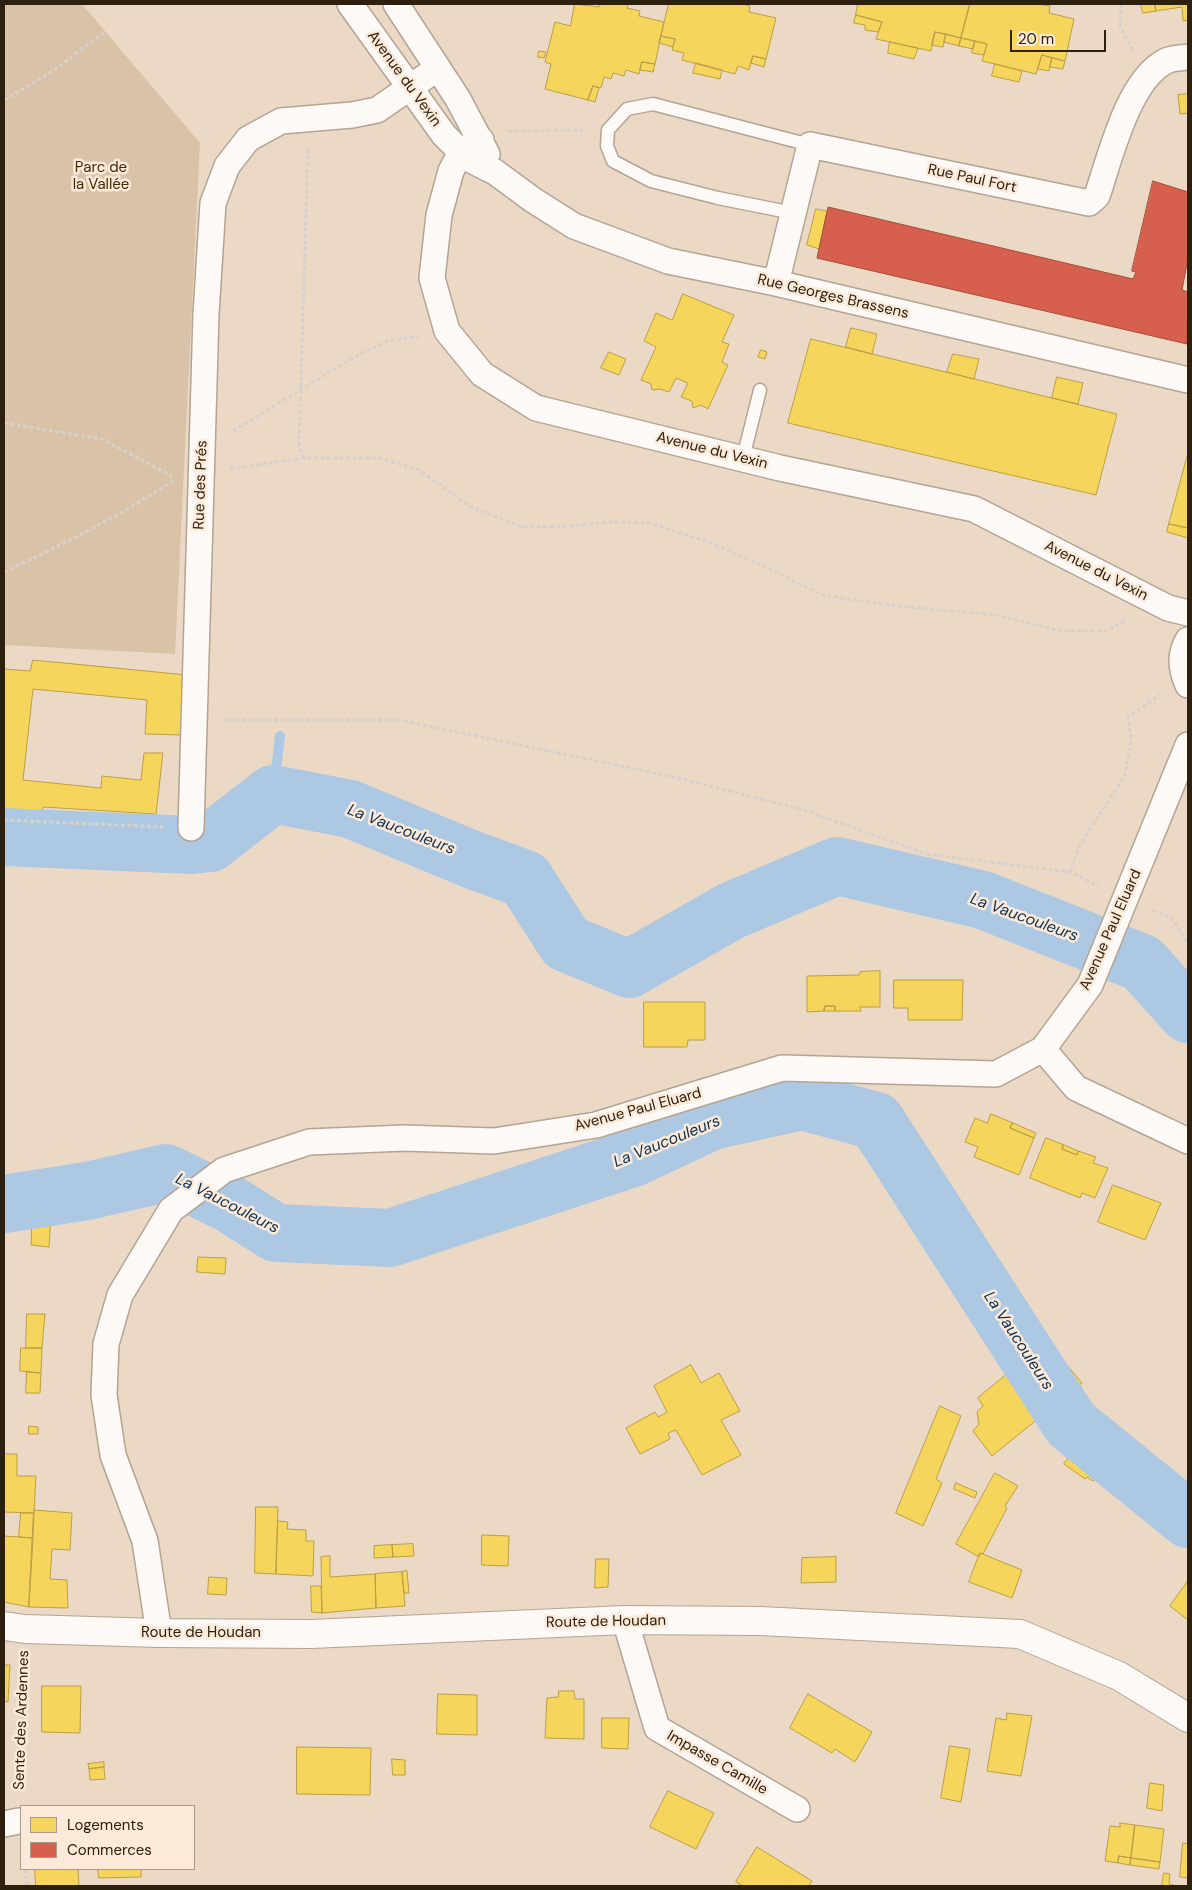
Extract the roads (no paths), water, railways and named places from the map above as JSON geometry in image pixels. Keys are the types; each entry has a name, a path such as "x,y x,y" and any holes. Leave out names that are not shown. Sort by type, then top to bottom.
{"street":[{"name":"Avenue du Vexin","path":"350,4 444,135 471,138"},
{"name":"Avenue du Vexin","path":"396,4 438,68 471,138 467,158 495,172"},
{"name":"Rue Paul Fort","path":"810,145 1089,203 1097,196 1123,117 1146,76 1166,60 1188,57"},
{"name":"Rue des Prés","path":"191,828 206,314 213,203 228,166 248,139 281,121 352,115 377,110 438,68"},
{"name":"Avenue du Vexin","path":"471,138 451,171 439,216 432,278 447,332 482,374 536,408 743,458 974,509 1144,595 1178,610 1175,615 1186,644 1177,688"},
{"path":"776,284 810,145"},
{"name":"Rue Georges Brassens","path":"495,172 533,200 574,226 668,261 776,284 1188,380"},
{"name":"Avenue Paul Eluard","path":"159,1633 145,1542 112,1455 104,1395 106,1344 120,1295 171,1210 224,1170 308,1142 404,1138 494,1141 596,1125 782,1068 996,1074 1043,1049 1090,984 1188,745"},
{"path":"1043,1049 1076,1088 1188,1141"},
{"name":"Route de Houdan","path":"14,1628 159,1633 311,1634 625,1620 760,1622 1020,1634 1119,1676 1188,1718"},
{"name":"Impasse Camille","path":"625,1620 657,1728 797,1809"}],"lane":[{"path":"793,213 718,198 651,181 613,161 607,146 608,130 627,109 653,104 810,145"},
{"path":"743,458 760,390"}],"water":[{"path":"46,831 43,855 4,855 4,834"}],"waterway":[{"path":"273,794 280,736"},
{"name":"La Vaucouleurs","path":"4,837 192,845 210,843 273,794 350,809 473,860 525,879 566,943 629,969 731,911 837,866 983,900 1142,963 1188,1014"},
{"name":"La Vaucouleurs","path":"4,1204 87,1191 166,1173 230,1204 276,1233 390,1238 633,1158 712,1121 802,1101 876,1121 1071,1424 1188,1519"}],"park label":[{"name":"Parc de la Vallée","path":"101,176"}]}
